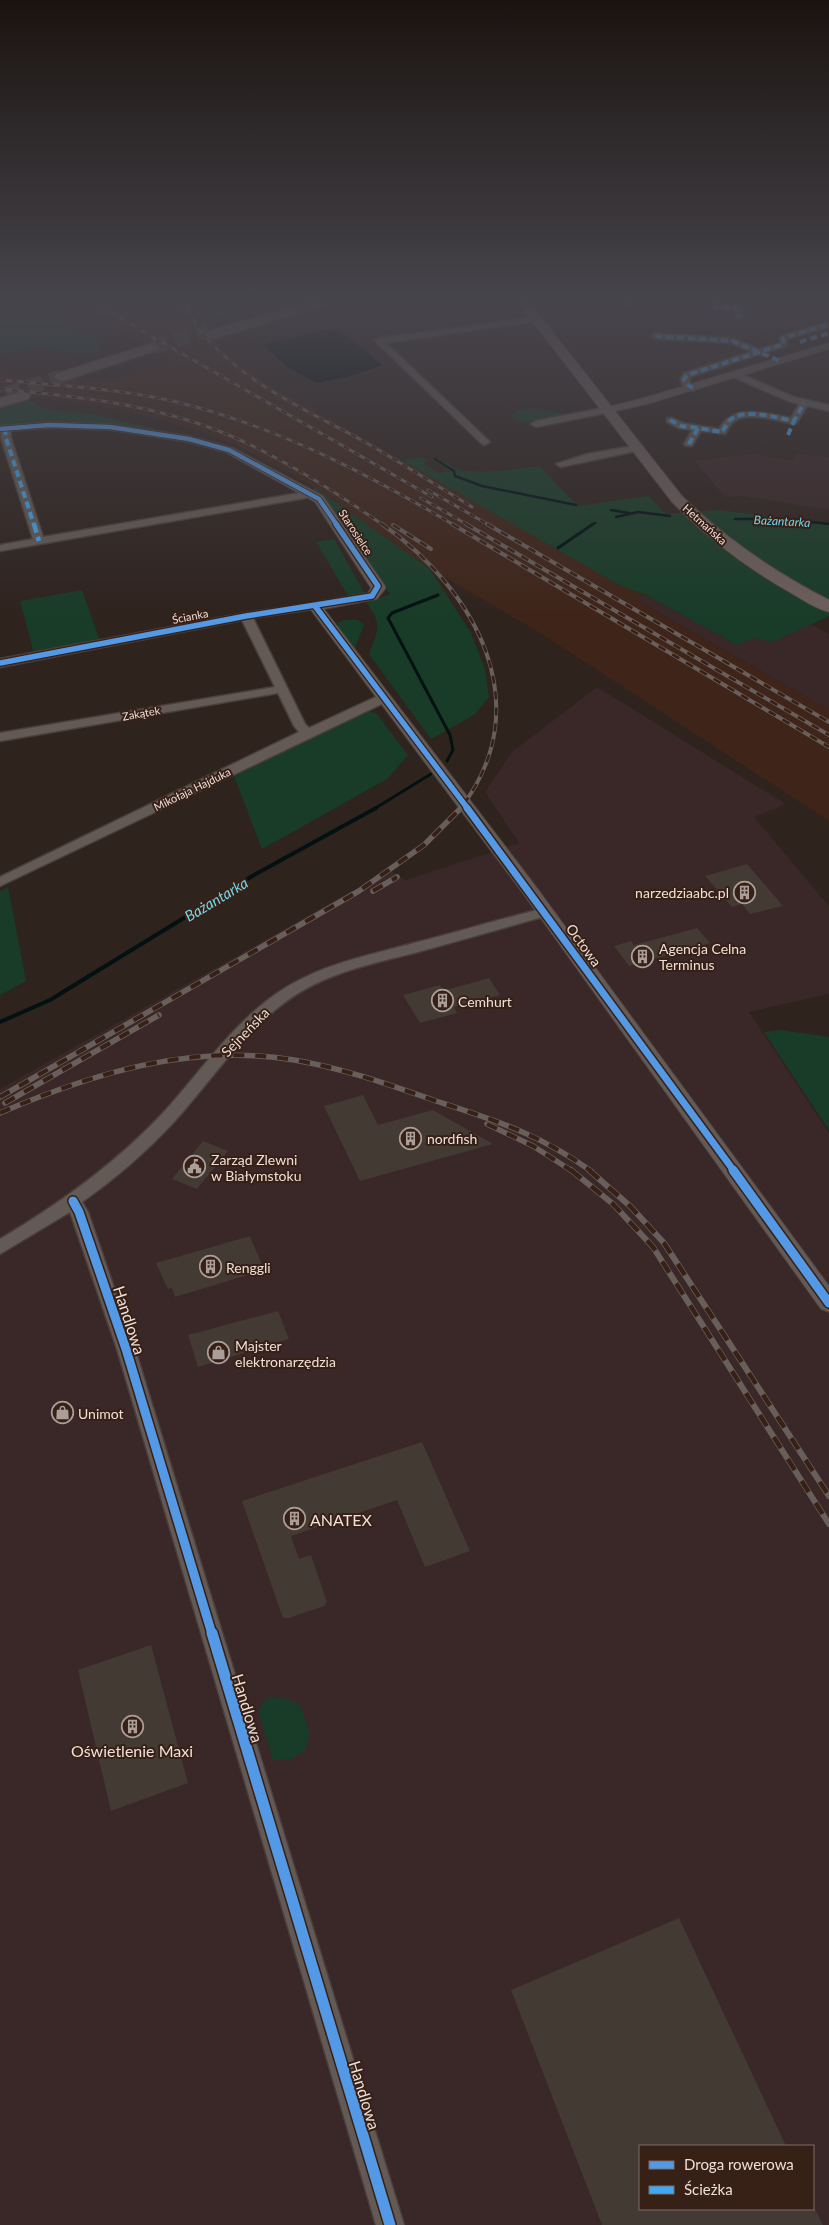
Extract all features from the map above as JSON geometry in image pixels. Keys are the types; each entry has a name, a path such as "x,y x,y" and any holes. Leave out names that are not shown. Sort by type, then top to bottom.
{"main road":[{"name":"Hetmańska","path":"616,407 638,448 677,498 699,522 743,558 829,607"},
{"path":"619,407 633,419"},
{"name":"Hetmańska","path":"677,498 694,496 721,524 758,553 829,595"}],"street":[{"path":"448,407 485,442"},
{"path":"536,424 593,407"},
{"path":"788,435 802,407"},
{"path":"670,420 681,426 722,432 730,419 748,414 794,421"},
{"name":"Starosielce","path":"2,429 49,424 88,425 189,439 229,450 311,494 324,504 378,586"},
{"path":"689,444 698,428"},
{"path":"2,429 39,541"},
{"path":"561,464 587,457 638,448"},
{"path":"0,548 311,494"},
{"name":"Ścianka","path":"0,662 246,616 372,596 376,593 378,586"},
{"name":"Octowa","path":"315,606 528,888 829,1303"},
{"path":"246,616 300,726 307,733"},
{"name":"Zakątek","path":"0,738 283,689"},
{"name":"Mikołaja Hajduka","path":"0,882 307,733 384,698"},
{"name":"Sejneńska","path":"0,1247 73,1201 148,1138 262,1012 295,988 346,966 545,912"},
{"name":"Handlowa","path":"73,1201 79,1212 126,1349 390,2225"}],"shaded area":[{"path":"102,407 309,407 621,586 646,595 636,600 829,710 829,821 542,634 429,568 311,485 238,446 190,428 118,409"},
{"path":"752,454 793,461 796,454 829,457 829,510 744,496 725,497 695,461"},
{"path":"646,595 737,645 754,638 773,642 811,624 829,634 829,710 635,599"},
{"path":"597,687 786,804 754,817 829,906 829,994 749,1012 829,1133 829,2225 0,2225 0,1089 389,870 406,880 519,843 485,792 512,752"}],"green space":[{"path":"7,407 40,407 95,415 167,431 90,423 57,422 0,427 0,409"},
{"path":"535,408 568,414 538,422 523,422 511,415 517,410"},
{"path":"423,457 427,461 424,464 439,473 452,471 432,460 440,460 457,469 471,471 500,471 539,466 578,506 648,496 666,514 718,510 829,523 829,616 773,642 754,638 737,645 646,595 621,586 401,460"},
{"path":"314,487 429,568 471,633 485,669 489,697 474,715 431,739 369,654 377,633 377,623 367,603 390,594 322,495 313,490"},
{"path":"334,539 365,594 349,597 316,542"},
{"path":"82,590 100,641 34,653 20,601"},
{"path":"358,620 364,625 354,650 336,627 339,622"},
{"path":"367,711 376,713 408,755 387,779 262,849 234,776"},
{"path":"8,887 26,981 0,995 0,891"},
{"path":"781,1030 829,1037 829,1130 764,1032"},
{"path":"268,1697 284,1698 300,1705 310,1734 305,1750 292,1759 273,1760 258,1710"}],"building":[{"name":"narzedziaabc.pl","path":"747,864 783,906 750,914 742,904 732,907 705,876"},
{"name":"Agencja Celna Terminus","path":"697,928 710,943 629,966 614,946 631,941 634,945"},
{"name":"Cemhurt","path":"489,978 500,995 454,1007 457,1013 420,1023 403,995 440,985 443,991"},
{"name":"nordfish","path":"363,1095 378,1125 433,1110 493,1144 360,1181 324,1106"},
{"path":"203,1141 228,1151 197,1189 172,1179"},
{"name":"Renggli","path":"250,1236 264,1270 175,1297 172,1288 168,1289 156,1263"},
{"name":"Majster elektronarzędzia","path":"278,1311 289,1339 198,1367 188,1335"},
{"name":"ANATEX","path":"422,1442 470,1551 425,1567 397,1500 291,1536 299,1559 311,1555 327,1602 324,1606 289,1618 283,1618 242,1501"},
{"name":"Oświetlenie Maxi","path":"151,1645 188,1783 111,1811 78,1670"},
{"path":"679,1918 786,2145 639,2145 639,2210 815,2209 823,2225 602,2225 511,1990"}],"waterway":[{"path":"435,459 454,471 455,476 482,486 576,505"},
{"path":"611,510 629,513"},
{"name":"Bażantarka","path":"616,517 638,512 670,516"},
{"name":"Bażantarka","path":"735,519 785,519 829,524"},
{"name":"Bażantarka","path":"558,548 593,524"},
{"name":"Bażantarka","path":"438,595 392,613 388,618 450,735 453,750 447,761"},
{"name":"Bażantarka","path":"374,809 431,774"},
{"name":"Bażantarka","path":"0,1022 50,1000 254,875 376,808"}],"railway":[{"path":"134,407 193,422 241,440 304,473 383,525"},
{"path":"195,407 263,429 329,457 454,525"},
{"path":"275,407 432,497"},
{"path":"299,407 365,442 472,507"},
{"path":"428,490 489,525"},
{"path":"421,498 468,525"},
{"path":"382,524 416,551 445,582 469,616 486,653 495,691 495,730 483,770 460,809"},
{"path":"452,524 829,747"},
{"path":"466,524 829,735"},
{"path":"487,524 829,722"},
{"path":"393,525 431,549"},
{"path":"0,1097 359,891 424,845 460,809"},
{"path":"373,891 397,877"},
{"path":"5,1103 159,1015"},
{"path":"0,1113 71,1085 144,1065 218,1055 256,1056 312,1063 347,1072 476,1114 534,1137 591,1171"},
{"path":"487,1124 533,1146 572,1171"},
{"path":"571,1170 613,1204 653,1247 829,1524"},
{"path":"589,1170 631,1207 664,1243 829,1496"}],"marked path":[{"path":"689,444 698,428 722,432 731,419 744,415 794,421 802,407"},
{"path":"670,420 681,426 698,428"},
{"path":"788,435 794,421"},
{"path":"5,428 6,438 39,541"}],"cycle path":[{"path":"0,429 49,425 110,427 189,439 229,450 319,499 378,586 378,589 372,596 246,616 0,663"},
{"path":"315,606 528,888 829,1303"},
{"path":"73,1201 79,1212 126,1349 390,2225"}],"place":[{"name":"narzedziaabc.pl","path":"745,892"},
{"name":"Agencja Celna Terminus","path":"643,956"},
{"name":"Cemhurt","path":"442,1001"},
{"name":"nordfish","path":"411,1138"},
{"name":"Zarząd Zlewni w Białymstoku","path":"195,1167"},
{"name":"Renggli","path":"210,1267"},
{"name":"Majster elektronarzędzia","path":"219,1353"},
{"name":"Unimot","path":"62,1413"},
{"name":"ANATEX","path":"294,1519"},
{"name":"Oświetlenie Maxi","path":"132,1726"}]}
